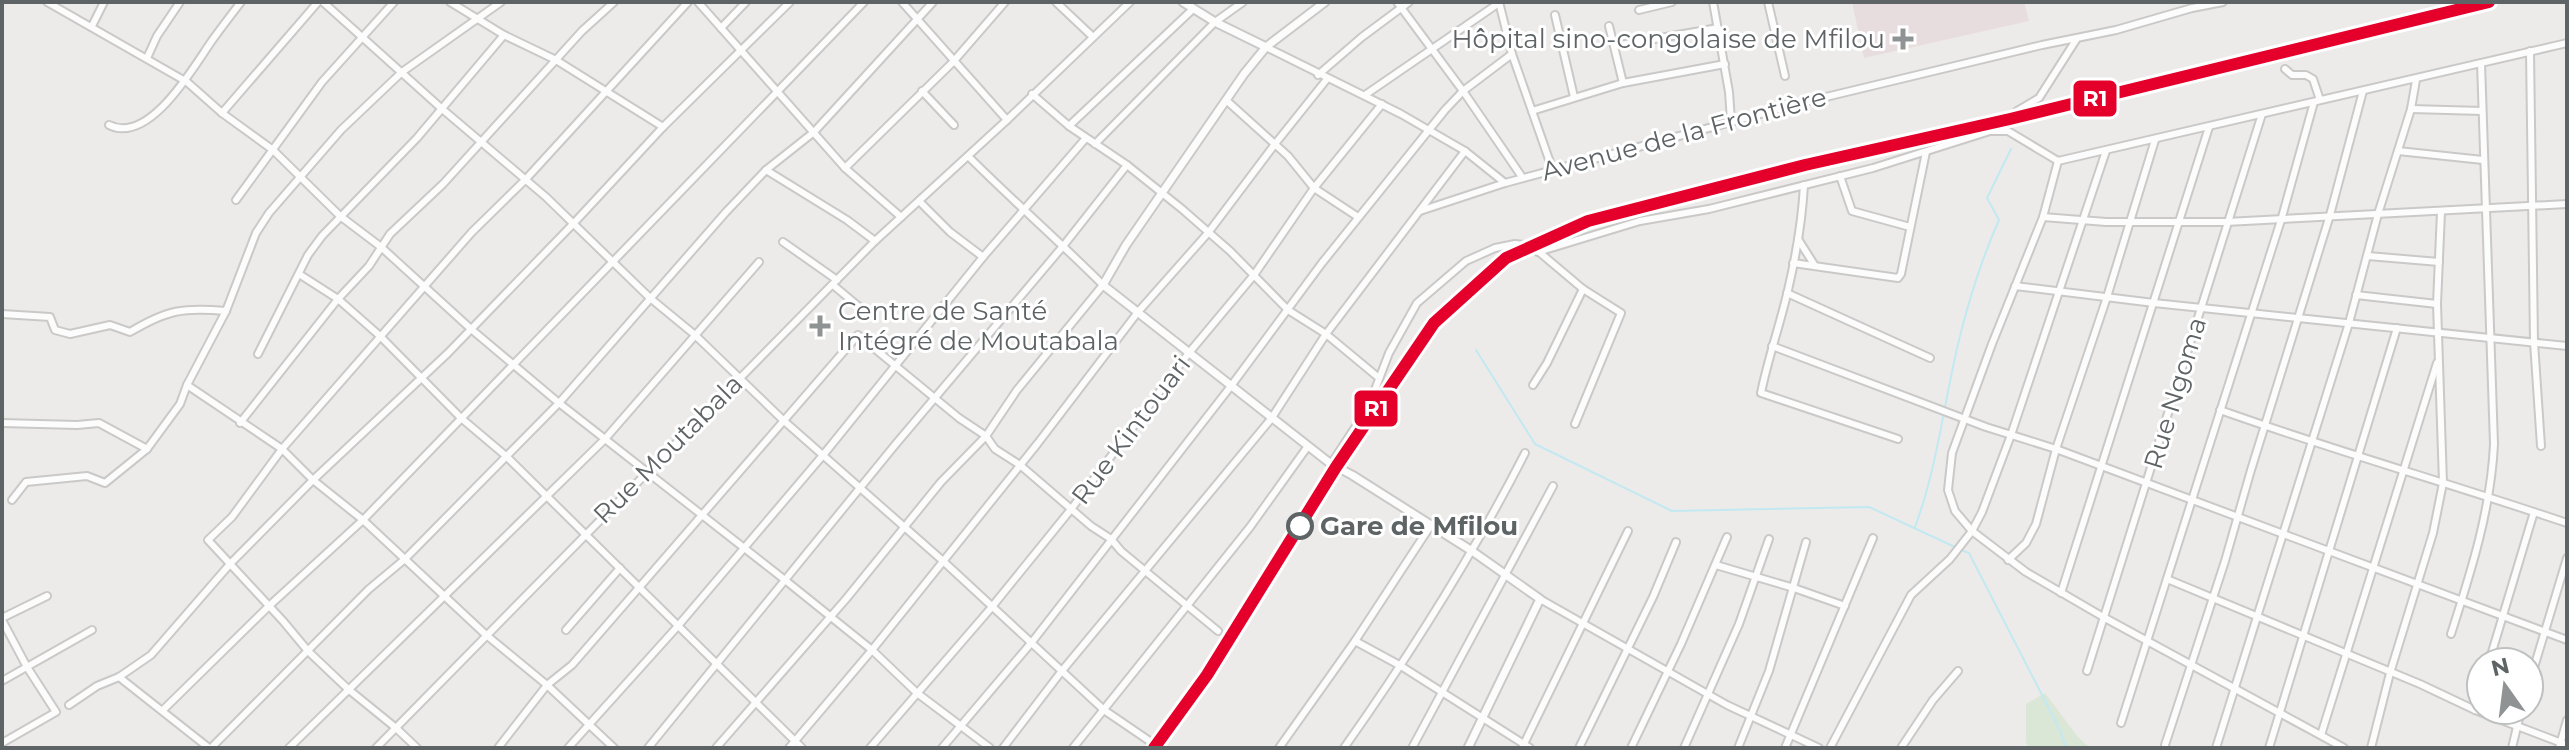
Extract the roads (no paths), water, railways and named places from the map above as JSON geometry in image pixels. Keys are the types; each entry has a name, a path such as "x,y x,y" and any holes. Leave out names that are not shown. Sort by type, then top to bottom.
{"street":[{"path":"47,2 57,4 187,82 222,113 273,150 340,216 381,247 513,365 831,616 917,693 990,748"},
{"path":"92,26 104,2"},
{"path":"147,58 157,36 180,2"},
{"path":"109,125 125,130 144,122 187,82 241,2"},
{"path":"222,113 320,2 526,179 650,298 695,335 783,420 943,561 1061,672 1104,710 1148,740"},
{"path":"236,200 322,82 394,2"},
{"path":"450,2 504,35 556,60 663,127"},
{"path":"12,500 26,482 87,476 105,483 147,449 180,404 226,311 256,233 269,213 341,130 402,72 501,2"},
{"path":"240,423 338,299 369,266 390,234 443,184 582,31 614,2"},
{"path":"417,748 308,651 208,540 232,517 282,449 472,232 526,179 688,2"},
{"path":"698,2 845,168 901,217"},
{"path":"721,28 746,2"},
{"path":"69,705 151,655 230,564 313,480 422,379 663,127 790,2"},
{"path":"163,710 363,520 864,2"},
{"path":"902,2 1007,120"},
{"path":"119,677 210,748 369,589 405,559 559,403 766,170 814,132 933,2"},
{"path":"845,168 953,62 1005,2"},
{"path":"1056,2 1093,37"},
{"name":"Rue Moutabala","path":"376,748 584,533 875,241 1130,2"},
{"path":"1183,2 1318,75 1382,104 1465,151 1505,183"},
{"path":"1095,144 1215,22 1243,2"},
{"path":"716,748 831,616 941,482 986,436 1017,390 1103,285 1126,245 1266,47 1325,2"},
{"path":"1318,75 1399,4 1409,2"},
{"path":"1365,95 1499,2 1512,54 1552,168"},
{"path":"1639,10 1672,2"},
{"path":"1713,2 1725,64 1731,121"},
{"path":"1768,2 1785,76"},
{"name":"Avenue de la Frontière","path":"1420,211 1552,168 1731,121 1924,73 2076,40 2191,5 2223,2"},
{"path":"1399,4 1522,177"},
{"path":"1069,126 1193,9"},
{"path":"1555,15 1574,97"},
{"path":"1609,26 1623,83"},
{"path":"1614,46 1718,28"},
{"path":"258,354 308,255 340,216 417,138 504,35"},
{"path":"2002,130 2017,111 2039,98 2076,40"},
{"path":"1538,252 1640,221 1709,209 1840,176 1990,131 2002,130 2014,134 2058,161 2567,43"},
{"path":"2530,51 2534,342 2541,446"},
{"path":"942,748 1032,642 1358,217 1463,91 1512,54"},
{"path":"2451,634 2490,498 2494,444 2481,63"},
{"path":"1532,111 1623,83 1725,64"},
{"path":"2121,723 2317,101 2313,79 2306,75 2292,75 2285,69"},
{"path":"789,748 872,650 1138,312 1208,233 1327,79"},
{"path":"2216,748 2349,323 2378,214 2411,109 2416,80"},
{"path":"922,91 954,125"},
{"path":"2165,745 2266,427 2330,215 2363,91"},
{"path":"1032,94 1069,126 1162,193 1254,275 1288,310 1326,334 1379,378"},
{"path":"1226,100 1275,144 1314,188 1358,217"},
{"name":"Rue Kintouari","path":"870,748 991,608 1072,508 1188,354 1254,275 1314,188 1382,104"},
{"path":"2411,109 2482,111"},
{"name":"Rue Ngoma","path":"2087,671 2262,114"},
{"path":"2061,593 2209,127"},
{"path":"568,748 677,627 824,454 983,257 1086,138"},
{"path":"2008,560 2026,543 2036,524 2056,449 2155,140"},
{"path":"1003,748 1061,672 1271,419 1326,334 1465,151"},
{"path":"1830,748 1911,595 1950,559 1972,531 1982,512 2011,435 2106,151"},
{"path":"2398,151 2483,160"},
{"path":"1793,263 1898,278 1926,152"},
{"path":"968,156 1103,285 1331,464 1472,551 1540,599 1752,718 1819,748"},
{"path":"2058,161 2043,217 1952,453 1948,490 1955,511 1972,531 2008,560 2061,593 2344,748"},
{"path":"648,748 1127,165"},
{"path":"766,170 875,241"},
{"path":"1840,176 1852,211 1910,227"},
{"path":"1804,185 1798,239 1787,293 1761,393 1898,439"},
{"path":"919,201 950,232 983,257"},
{"path":"2043,217 2082,221 2226,222 2567,204"},
{"path":"2371,748 2390,673 2433,533 2443,483 2437,304 2441,212"},
{"path":"1798,239 1815,266"},
{"path":"783,242 835,282 869,315"},
{"path":"1331,464 1368,408 1406,320 1417,303 1466,261 1495,248 1515,244 1532,246 1583,289 1621,313 1575,424"},
{"path":"2368,256 2439,262"},
{"path":"289,748 605,439 759,262"},
{"path":"299,274 338,299 380,336 802,748"},
{"path":"2015,286 2567,346"},
{"path":"1533,385 1583,289"},
{"path":"1787,293 1930,358"},
{"path":"2356,295 2437,304"},
{"path":"2,314 50,317 55,330 70,334 110,325 130,332 166,314 190,308 226,311"},
{"path":"2269,748 2397,328"},
{"path":"498,748 547,685 572,665 858,335 959,418 986,436 995,449 1020,465 1091,526 1111,539 1121,551 1218,631"},
{"path":"1772,346 2567,640"},
{"path":"2321,735 2438,360"},
{"path":"187,385 282,449 614,748"},
{"path":"2220,410 2567,523"},
{"path":"2,423 99,423 147,449"},
{"path":"1073,748 1257,518 1308,446"},
{"path":"1344,748 1401,666 1472,551 1525,453"},
{"path":"1412,748 1553,486 1551,495"},
{"path":"2494,646 2534,512"},
{"path":"1279,748 1355,641 1431,525"},
{"path":"1355,641 1401,666 1526,747 1628,531"},
{"path":"1631,748 1727,537"},
{"path":"1785,748 1873,538"},
{"path":"1684,748 1757,578 1769,539"},
{"path":"1579,748 1676,542"},
{"path":"1738,748 1777,647 1806,542"},
{"path":"2541,646 2567,558"},
{"path":"1716,565 1845,606"},
{"path":"566,630 620,568"},
{"path":"2167,579 2465,705"},
{"path":"2,743 56,712 27,667 2,619 47,596"},
{"path":"1468,748 1540,599"},
{"path":"2,681 92,630"},
{"path":"1901,748 1933,700 1958,671"},
{"path":"2519,726 2562,745 2567,720"},
{"path":"2512,748 2517,726"}],"waterway":[{"path":"1915,527 1929,480 1964,321 1999,220 1987,198 2011,149"},
{"path":"1476,350 1535,444 1672,511 1869,507 1955,547"},
{"path":"1961,550 1969,553 2060,730 2066,748"}],"place":[{"name":"Hôpital sino-congolaise de Mfilou","path":"1903,39"},
{"name":"Centre de Santé Intégré de Moutabala","path":"820,326"},
{"name":"Gare de Mfilou","path":"1300,526"}]}
